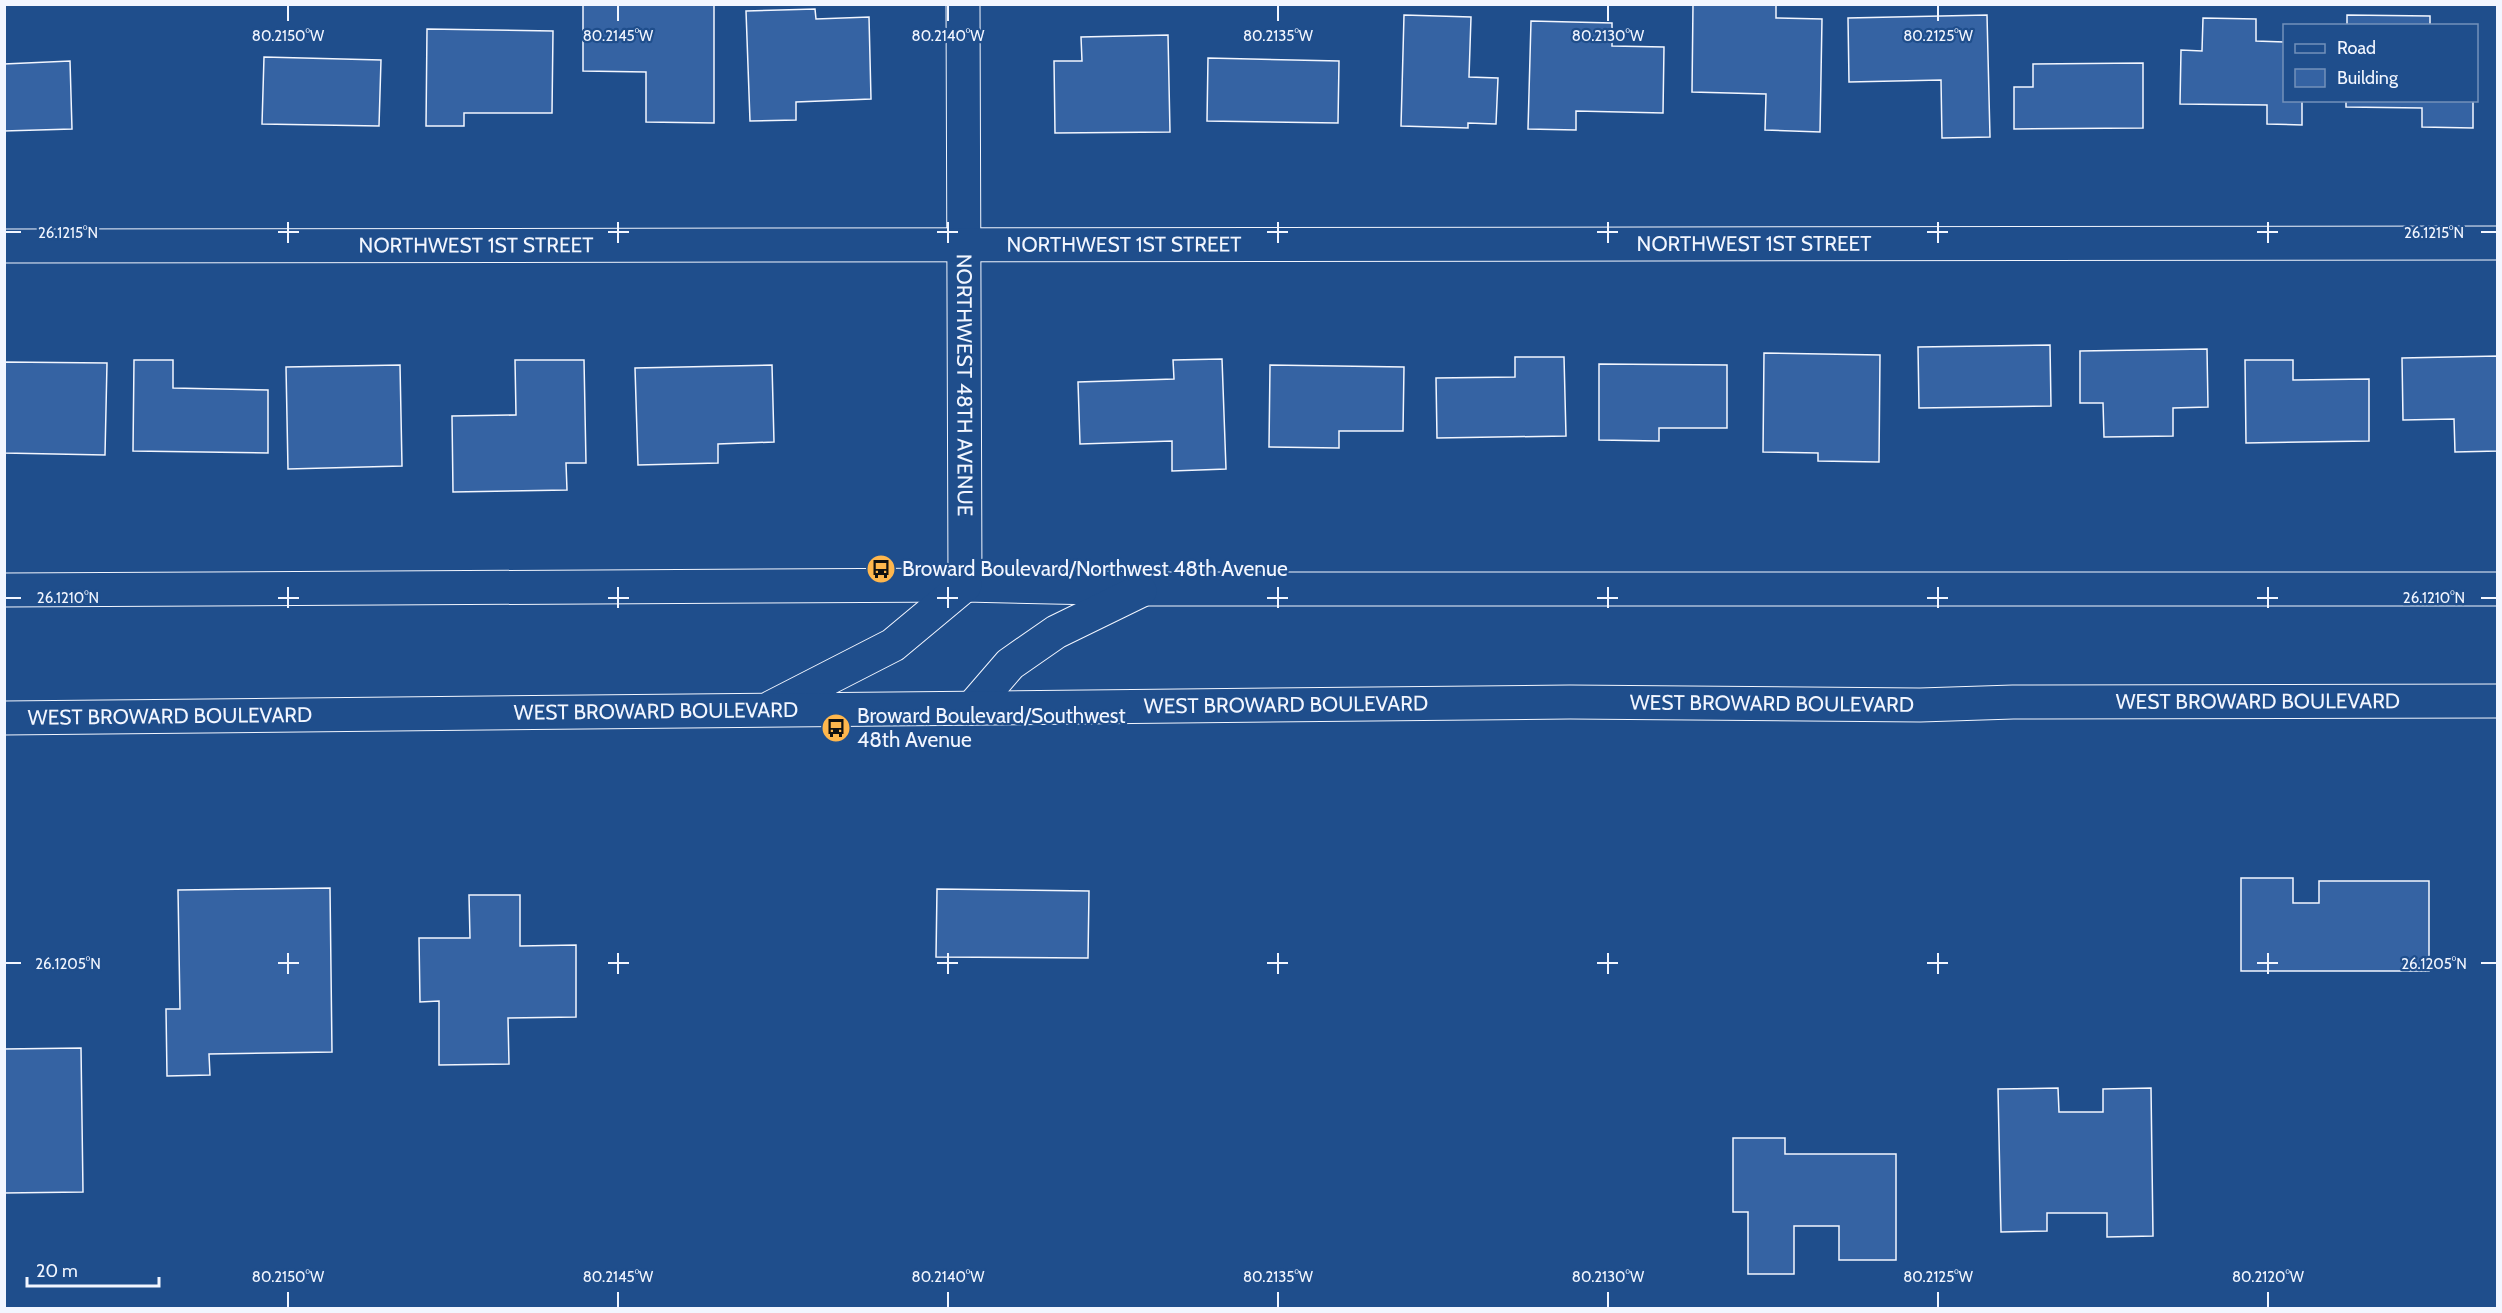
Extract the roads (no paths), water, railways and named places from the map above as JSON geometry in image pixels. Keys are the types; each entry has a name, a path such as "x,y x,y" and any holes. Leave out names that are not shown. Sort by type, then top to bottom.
{"main road":[{"name":"NORTHWEST 48TH AVENUE","path":"963,4 965,585"},
{"name":"NORTHWEST 1ST STREET","path":"4,246 2498,243"},
{"path":"765,710 892,645 965,585"},
{"path":"4,590 965,585 1144,589 2498,589"},
{"path":"972,708 1010,664 1056,632 1144,589"},
{"name":"WEST BROWARD BOULEVARD","path":"4,718 1570,702 1920,705 2013,702 2498,701"}],"place":[{"name":"Broward Boulevard/Northwest 48th Avenue","path":"881,569"},
{"name":"Broward Boulevard/Southwest 48th Avenue","path":"836,728"}]}
